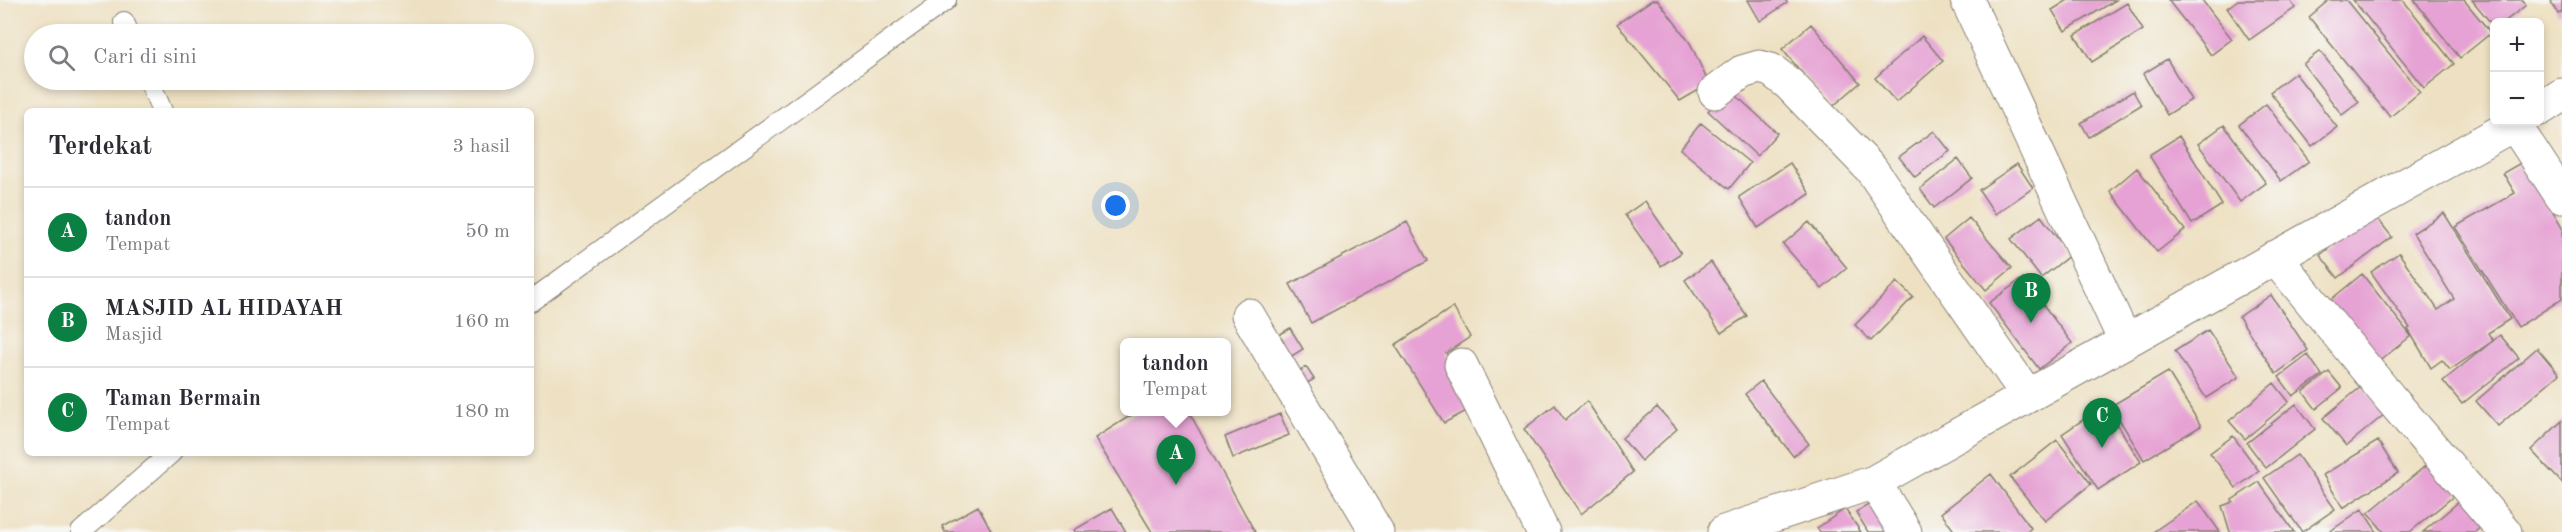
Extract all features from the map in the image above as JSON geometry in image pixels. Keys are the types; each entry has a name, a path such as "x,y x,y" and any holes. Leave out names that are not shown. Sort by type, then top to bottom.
{"street":[{"path":"1967,0 2125,341"},
{"path":"1715,92 1742,72 1759,67 1771,70 1789,84 1871,169 2028,396"},
{"path":"2544,106 2562,95"},
{"path":"1724,532 1874,482 2510,126"},
{"path":"2528,126 2562,197"},
{"path":"2275,257 2390,398 2505,532"},
{"path":"1248,315 1377,532"},
{"path":"1461,365 1544,532"},
{"path":"1874,482 1905,532"}],"lane":[{"path":"534,299 946,0"},
{"path":"153,90 161,108"},
{"path":"81,532 168,456"}],"building":[{"path":"1652,0 1658,0 1690,43 1709,84 1680,101 1617,24"},
{"path":"1748,0 1786,0 1787,3 1760,21"},
{"path":"2068,0 2116,0 2065,31 2052,10"},
{"path":"2168,0 2202,0 2232,39 2211,55"},
{"path":"2238,0 2290,0 2295,8 2249,40 2227,8"},
{"path":"2329,0 2346,0 2420,92 2390,117 2309,17"},
{"path":"2353,0 2403,0 2454,64 2424,88"},
{"path":"2414,0 2464,0 2490,32 2460,58"},
{"path":"2472,0 2523,0 2526,5 2509,18 2490,18 2490,22"},
{"path":"2550,0 2562,0 2562,12 2558,14"},
{"path":"2127,3 2143,30 2092,62 2075,35"},
{"path":"1811,24 1860,83 1831,108 1782,49"},
{"path":"1922,36 1943,61 1896,102 1875,78"},
{"path":"2320,51 2359,102 2342,115 2303,64"},
{"path":"2167,59 2191,100 2167,115 2143,74"},
{"path":"2295,73 2337,127 2312,146 2270,92"},
{"path":"1728,88 1777,133 1757,156 1708,111"},
{"path":"2133,91 2141,105 2089,137 2081,123"},
{"path":"2266,104 2309,161 2281,181 2239,125"},
{"path":"1701,123 1750,163 1729,189 1680,149"},
{"path":"2224,125 2266,183 2240,202 2198,144"},
{"path":"1934,131 1950,151 1915,177 1899,157"},
{"path":"2179,136 2222,205 2192,224 2149,155"},
{"path":"1958,159 1972,178 1934,208 1920,189"},
{"path":"2524,161 2562,228 2562,299 2518,327 2455,227 2515,193 2503,173"},
{"path":"1790,163 1810,194 1758,228 1739,197"},
{"path":"2017,164 2033,188 1995,214 1979,190"},
{"path":"2137,168 2185,230 2157,252 2110,191"},
{"path":"1645,201 1681,253 1661,266 1625,215"},
{"path":"2444,213 2510,319 2488,333 2493,341 2450,370 2442,360 2431,368 2408,329 2410,328 2371,272 2399,253 2438,310 2454,299 2413,233"},
{"path":"2374,214 2392,237 2338,278 2320,255"},
{"path":"2041,216 2070,255 2041,278 2011,239"},
{"path":"1969,218 2012,268 1986,290 1944,239"},
{"path":"1407,222 1428,261 1311,323 1290,284"},
{"path":"1809,222 1847,268 1822,289 1783,244"},
{"path":"1711,262 1747,316 1721,333 1685,280"},
{"path":"2362,274 2411,336 2372,367 2323,306"},
{"path":"2023,278 2072,343 2039,369 1989,303"},
{"path":"1897,282 1913,297 1871,341 1855,325"},
{"path":"2271,295 2308,350 2276,374 2239,317"},
{"path":"1453,307 1470,337 1446,353 1476,406 1444,423 1395,345"},
{"path":"1290,328 1303,349 1282,362 1269,341"},
{"path":"2208,330 2239,377 2206,398 2175,351"},
{"path":"2500,335 2519,358 2462,404 2443,381"},
{"path":"2537,348 2559,374 2498,426 2476,401"},
{"path":"2308,355 2322,375 2293,396 2279,377"},
{"path":"1306,367 1314,379 1301,387 1293,374"},
{"path":"2168,372 2201,426 2144,460 2111,406"},
{"path":"2329,372 2342,388 2316,409 2303,392"},
{"path":"1761,381 1809,444 1793,456 1745,394"},
{"path":"2274,383 2289,402 2245,439 2229,421"},
{"path":"2362,386 2385,414 2346,446 2323,418"},
{"path":"1587,401 1633,472 1581,514 1524,429 1555,405 1565,420"},
{"path":"2296,404 2315,429 2266,468 2247,443"},
{"path":"2105,405 2141,462 2098,490 2062,434"},
{"path":"1657,407 1677,429 1641,461 1622,438"},
{"path":"1280,414 1289,435 1233,458 1225,437"},
{"path":"1130,416 1191,416 1255,532 1152,532 1095,438"},
{"path":"2562,421 2562,483 2531,450"},
{"path":"2233,436 2259,471 2236,488 2210,453"},
{"path":"2057,440 2091,484 2045,521 2010,477"},
{"path":"2378,441 2398,473 2343,508 2323,475"},
{"path":"2297,455 2335,509 2302,532 2264,478"},
{"path":"2435,458 2461,490 2410,532 2384,532 2368,513"},
{"path":"1991,474 2031,528 2027,532 1955,532 1941,513"},
{"path":"2259,482 2294,532 2230,532 2222,506 2233,502 2232,500"},
{"path":"2469,493 2491,518 2475,532 2423,532"},
{"path":"1882,497 1903,532 1868,532 1856,512"},
{"path":"2198,501 2220,532 2153,532"},
{"path":"978,506 992,532 945,532 942,526"},
{"path":"1112,508 1126,532 1075,532 1074,530"},
{"path":"1845,509 1861,532 1820,532 1817,528"},
{"path":"2362,509 2377,532 2329,532"}],"place":[{"name":"MASJID AL HIDAYAH","path":"2031,323"},
{"name":"Taman Bermain","path":"2102,448"},
{"name":"tandon","path":"1176,485"}]}
